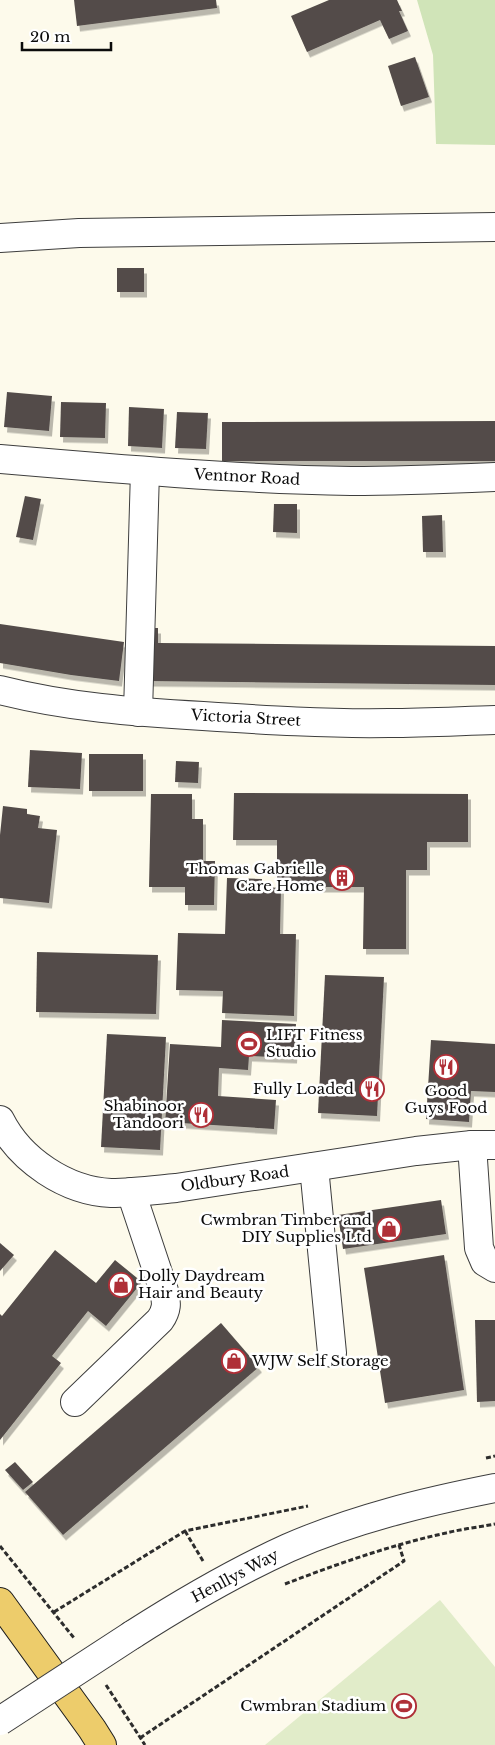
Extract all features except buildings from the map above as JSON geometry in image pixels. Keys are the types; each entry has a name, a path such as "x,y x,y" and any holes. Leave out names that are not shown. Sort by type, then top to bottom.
{"main road":[{"path":"0,1602 102,1745"}],"street":[{"path":"0,238 79,233 495,227"},
{"name":"Ventnor Road","path":"0,459 145,472 269,478 353,481 495,477"},
{"path":"138,712 145,472"},
{"path":"0,690 0,696"},
{"name":"Victoria Street","path":"0,690 66,704 138,712 231,718 387,723 495,720"},
{"name":"Oldbury Road","path":"0,1120 5,1131 22,1151 50,1173 86,1188 109,1193 176,1188 416,1151 483,1145"},
{"path":"483,1145 479,1248 485,1262 495,1268"},
{"path":"314,1167 332,1353"},
{"path":"75,1402 165,1314 167,1306 164,1291 132,1192"},
{"name":"Henllys Way","path":"0,1721 132,1634 211,1586 289,1548 379,1515 430,1501 495,1488"}],"path":[{"path":"54,1612 185,1531 314,1505"},
{"path":"281,1586 337,1564 399,1545 446,1532 495,1524"},
{"path":"185,1531 203,1561"},
{"path":"140,1738 404,1561 399,1545"}],"green space":[{"path":"417,0 495,0 495,145 436,144 433,55"},
{"name":"Cwmbran Stadium","path":"440,1600 495,1667 495,1745 265,1745"}],"place":[{"name":"Thomas Gabrielle Care Home","path":"342,878"},
{"name":"LIFT Fitness Studio","path":"249,1044"},
{"name":"Good Guys Food","path":"446,1067"},
{"name":"Fully Loaded","path":"372,1089"},
{"name":"Shabinoor Tandoori","path":"201,1115"},
{"name":"Cwmbran Timber and DIY Supplies Ltd","path":"389,1229"},
{"name":"Dolly Daydream Hair and Beauty","path":"121,1285"},
{"name":"WJW Self Storage","path":"234,1361"},
{"name":"Cwmbran Stadium","path":"404,1706"}]}
